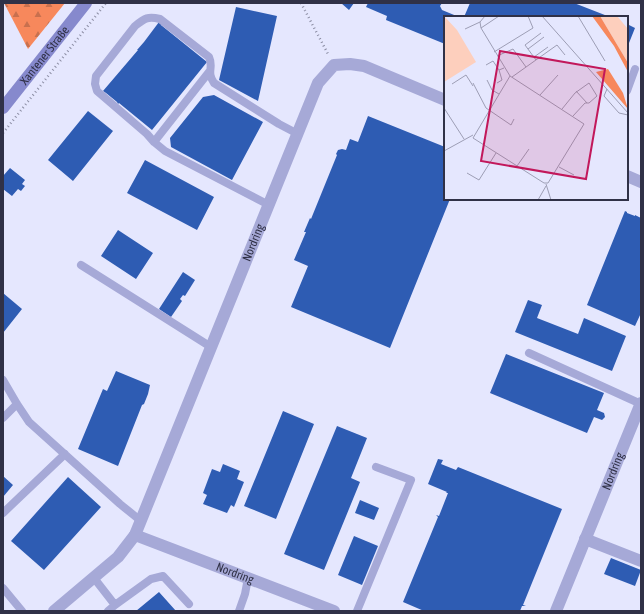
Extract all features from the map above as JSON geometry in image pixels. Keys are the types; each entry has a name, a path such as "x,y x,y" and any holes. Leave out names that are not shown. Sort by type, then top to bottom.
{"main road":[{"name":"Xantener Straße","path":"3,108 86,3"}],"street":[{"path":"334,65 350,64 364,66 444,100"},
{"name":"Nordring","path":"54,611 118,557 136,535 318,83 334,65"},
{"path":"628,176 641,182"},
{"name":"Nordring","path":"556,611 641,404"},
{"name":"Nordring","path":"136,535 334,611"},
{"path":"585,539 641,561"}],"lane":[{"path":"269,205 165,151 154,142 148,134 97,91 95,84 96,76 135,26 151,17 160,19 210,57 211,61 209,72 210,78 214,83 279,124 298,134"},
{"path":"628,88 635,69"},
{"path":"154,142 209,72"},
{"path":"81,265 211,347"},
{"path":"529,353 641,404"},
{"path":"3,380 16,404 29,422 141,521"},
{"path":"4,415 16,404"},
{"path":"3,513 65,454"},
{"path":"357,611 411,480 376,467"},
{"path":"108,611 151,579 163,576 189,604"},
{"path":"94,578 115,605"},
{"path":"239,611 245,594 248,578"},
{"path":"3,588 22,611"}],"path":[{"path":"3,133 106,3"},
{"path":"301,3 334,65"}],"green space":[{"path":"4,3 65,3 28,49"}],"building":[{"path":"341,3 354,3 349,10"},
{"path":"368,3 442,3 440,6 442,10 457,16 444,16 444,44 386,20 387,16 366,7"},
{"path":"470,3 574,3 607,16 464,16"},
{"path":"236,7 277,16 258,101 219,80"},
{"path":"159,22 207,62 152,130 103,91 138,50"},
{"path":"628,24 635,28 628,46"},
{"path":"214,95 263,122 232,180 171,147 170,138 203,97"},
{"path":"88,111 113,131 73,181 48,160"},
{"path":"368,116 444,147 444,200 450,200 390,348 291,307 308,266 294,260 306,232 304,232 310,218 311,219 338,150 346,150 350,139 358,142"},
{"path":"145,160 214,197 197,230 127,193"},
{"path":"10,168 25,180 22,184 25,186 21,191 18,189 12,196 3,189 3,176"},
{"path":"625,211 641,218 641,313 635,326 587,305"},
{"path":"118,230 153,253 136,279 101,256"},
{"path":"183,272 195,280 185,296 183,295 180,299 182,301 171,317 159,309"},
{"path":"3,293 22,309 3,333"},
{"path":"528,300 542,305 537,318 578,334 584,318 626,336 612,371 515,332"},
{"path":"506,354 604,393 597,410 604,413 605,417 602,420 594,417 587,433 490,393"},
{"path":"116,371 150,385 148,394 144,404 142,405 118,466 78,449 103,389 107,391"},
{"path":"283,411 314,424 276,519 244,506"},
{"path":"337,426 367,438 351,478 360,482 324,570 284,554"},
{"path":"438,459 443,460 441,464 456,470 458,467 562,509 523,605 526,606 522,606 520,611 424,611 403,602 438,517 436,515 439,516 448,493 428,484"},
{"path":"223,464 240,471 237,479 244,482 234,507 231,505 227,513 203,504 207,495 203,493 212,469 220,472"},
{"path":"3,476 13,485 3,497"},
{"path":"68,477 101,507 44,570 11,541"},
{"path":"360,500 379,508 374,520 355,513"},
{"path":"354,536 378,546 362,585 338,575"},
{"path":"611,558 641,570 635,586 604,574"},
{"path":"159,592 176,611 136,611"}]}
